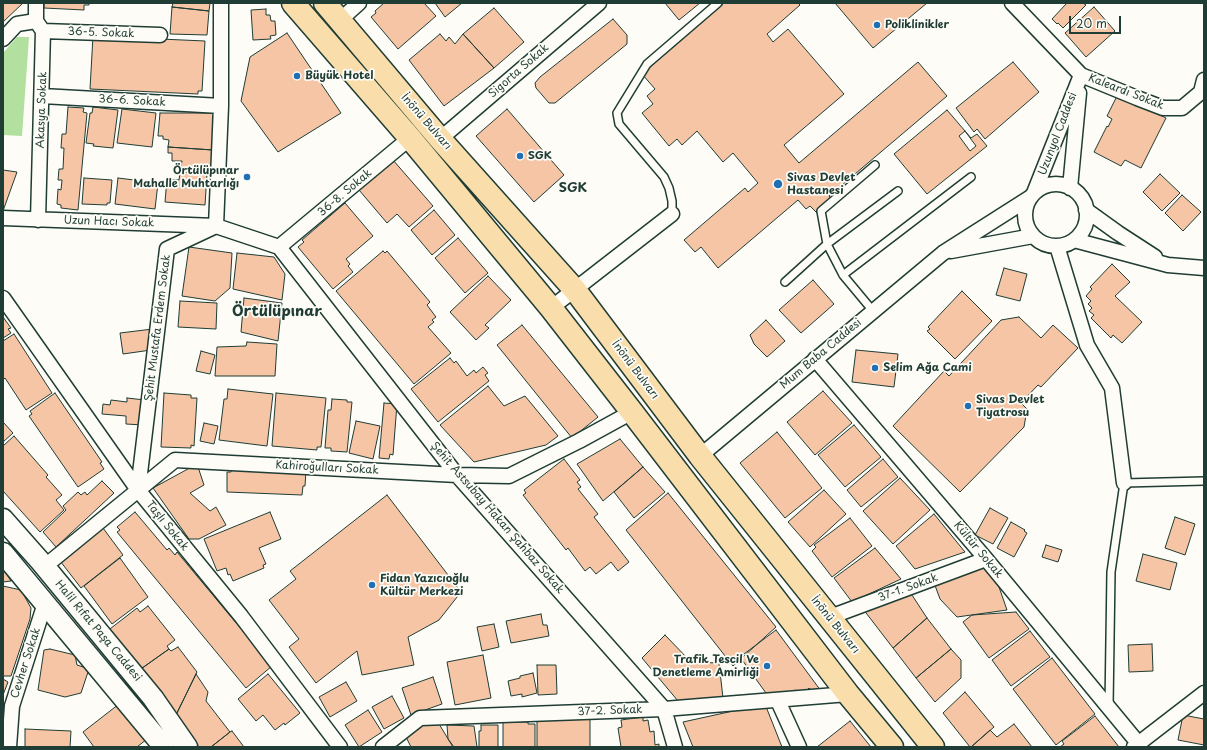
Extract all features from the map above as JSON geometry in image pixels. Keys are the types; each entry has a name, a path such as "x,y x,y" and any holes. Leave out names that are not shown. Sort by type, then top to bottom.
{"main road":[{"name":"İnönü Bulvarı","path":"293,3 410,138 551,308 848,694 892,747"},
{"name":"İnönü Bulvarı","path":"325,3 440,139 575,290 700,456 934,747"},
{"name":"Halil Rıfat Paşa Caddesi","path":"3,519 153,698 186,747"},
{"name":"Halil Rıfat Paşa Caddesi","path":"3,553 164,747"}],"street":[{"name":"Akasya Sokak","path":"36,3 40,26 42,96 38,220"},
{"path":"221,3 221,106 216,226 279,247"},
{"path":"340,20 359,3"},
{"name":"Sigorta Sokak","path":"440,139 598,3"},
{"path":"1012,3 1081,75"},
{"name":"36-5. Sokak","path":"3,39 17,24 160,34"},
{"name":"Kaleardı Sokak","path":"1081,75 1163,108 1182,108 1201,92 1204,80"},
{"name":"Uzunyol Caddesi","path":"1070,188 1081,75"},
{"name":"Uzunyol Caddesi","path":"1033,195 1081,75"},
{"name":"36-6. Sokak","path":"42,96 221,106"},
{"name":"36-8. Sokak","path":"279,247 410,138"},
{"name":"Mum Baba Caddesi","path":"700,456 943,253 1043,187 1053,185 1070,188"},
{"path":"1033,195 1026,206 1025,217 1028,227 1033,236 1046,244 1058,246 1074,240 1082,231 1084,226 1086,210 1080,197 1070,188"},
{"path":"1086,210 1118,233 1168,265"},
{"path":"551,308 672,214"},
{"name":"Uzun Hacı Sokak","path":"3,218 216,226"},
{"name":"Şehit Mustafa Erdem Sokak","path":"138,490 167,249 216,226"},
{"name":"Mum Baba Caddesi","path":"943,253 1033,236"},
{"path":"1074,240 1168,265 1204,268"},
{"path":"1058,246 1087,344 1112,388 1124,483"},
{"name":"Şehit Astsubay Hakan Şahbaz Sokak","path":"279,247 457,475 664,709 675,747"},
{"name":"Taşlı Sokak","path":"3,298 138,490 241,616 340,747"},
{"name":"Kültür Sokak","path":"815,359 986,559 1109,709 1136,745"},
{"name":"Kahiroğulları Sokak","path":"44,567 175,460 457,475 509,476 579,441 632,412"},
{"name":"37-1. Sokak","path":"830,617 986,559"},
{"name":"Cevher Sokak","path":"9,747 8,706 45,603"},
{"path":"1136,745 1204,693"},
{"name":"37-2. Sokak","path":"382,747 420,718 664,709 778,701 848,694"},
{"path":"778,701 799,747"}],"lane":[{"path":"672,214 672,201 669,188 664,177 619,124 617,113 648,64 718,3"},
{"path":"873,311 843,275 827,244 821,211 875,165"},
{"path":"843,275 971,177"},
{"path":"785,282 827,244 898,191"},
{"path":"1109,709 1111,572 1124,483 1204,481"}],"green space":[{"path":"17,37 29,37 22,136 3,135 3,53"}],"building":[{"path":"3,3 23,3 3,22"},
{"path":"44,3 89,3 89,5 84,5 84,10 44,8"},
{"path":"173,3 210,3 209,11 172,7"},
{"path":"384,3 424,3 436,16 398,49 371,17"},
{"path":"435,3 462,3 445,17"},
{"path":"665,3 700,3 679,20"},
{"path":"724,3 798,3 800,5 767,34 773,42 788,29 844,94 784,145 799,163 918,62 947,96 829,196 832,200 817,213 810,206 806,209 798,200 718,268 701,247 695,252 684,240 745,188 748,192 758,183 733,153 723,162 697,131 682,145 677,139 669,146 642,113 653,104 647,96 655,89 642,74"},
{"name":"Poliklinikler","path":"835,3 927,3 873,48"},
{"path":"1067,3 1083,3 1086,5 1063,28 1052,19"},
{"path":"172,7 209,11 207,35 170,34"},
{"path":"1094,7 1115,31 1086,57 1065,33"},
{"path":"494,8 524,42 494,68 463,34"},
{"path":"266,9 266,15 270,15 271,21 275,21 276,35 270,36 271,39 253,40 251,10"},
{"path":"613,19 627,35 627,44 555,103 549,103 536,88 535,83 540,77"},
{"path":"287,33 341,113 278,152 241,101 250,57"},
{"path":"440,34 446,41 449,37 455,44 463,34 494,68 444,106 409,60"},
{"path":"93,36 205,41 202,91 198,91 198,94 90,89"},
{"path":"1013,62 1039,92 985,139 977,129 974,132 956,108"},
{"path":"1118,94 1166,118 1141,168 1125,160 1121,166 1094,152 1112,119 1107,116"},
{"path":"68,107 84,108 83,112 87,113 78,210 61,208 61,205 57,204 58,189 61,190 62,180 58,180 59,169 63,169 64,148 61,148 62,134 66,134"},
{"path":"93,107 118,110 113,148 93,146 94,144 86,143 90,113 92,113"},
{"path":"122,109 156,113 152,147 117,143"},
{"name":"SGK","path":"507,109 564,175 534,202 476,136"},
{"path":"947,110 971,138 977,134 987,146 927,194 894,154"},
{"path":"160,113 215,113 213,150 168,147 169,140 163,139 163,136 158,136"},
{"path":"965,131 976,146 970,151 959,136"},
{"path":"168,147 213,150 211,174 180,172 182,161 172,161 172,153 168,153"},
{"path":"393,160 433,206 409,227 397,214 387,223 359,190"},
{"path":"3,170 17,172 3,211"},
{"path":"180,172 207,174 205,205 165,202 167,179 179,180"},
{"path":"1160,174 1180,193 1162,211 1143,192"},
{"path":"84,178 112,180 110,203 107,203 107,205 82,204"},
{"path":"118,178 158,183 155,209 115,204"},
{"path":"1182,195 1201,212 1183,231 1165,213"},
{"path":"345,203 373,236 346,259 350,264 348,266 353,272 333,289 298,247 304,242 302,240"},
{"path":"434,210 455,235 432,255 411,230"},
{"path":"458,238 488,273 465,293 435,258"},
{"path":"189,247 232,253 230,288 215,301 182,296"},
{"path":"383,251 385,253 387,251 430,302 427,305 436,317 432,320 434,322 428,327 451,353 414,384 336,291"},
{"path":"237,253 274,257 285,274 282,300 233,289"},
{"path":"1112,264 1130,282 1115,296 1142,322 1122,343 1113,335 1111,338 1091,318 1094,315 1089,311 1092,308 1088,304 1091,301 1086,296 1092,289 1090,287"},
{"path":"1004,268 1027,274 1020,301 996,295"},
{"path":"488,276 511,300 485,325 489,328 476,340 450,312"},
{"path":"813,280 834,304 801,333 779,310"},
{"path":"962,291 992,321 955,359 927,331 930,329 928,327"},
{"path":"244,298 282,303 278,341 241,332"},
{"path":"180,301 217,303 216,329 178,327"},
{"path":"3,317 11,328 8,329 11,333 3,338"},
{"name":"Sivas Devlet Tiyatrosu","path":"1019,317 1041,338 1053,325 1078,348 1041,387 1038,385 1021,403 1027,409 1024,427 960,492 893,426 944,371 949,376 1001,320"},
{"path":"766,320 785,341 767,357 754,344 750,335"},
{"path":"522,325 598,417 572,438 497,345"},
{"path":"153,329 151,350 123,354 120,333"},
{"path":"14,334 52,393 26,410 5,378 3,380 3,341"},
{"path":"247,342 277,344 275,376 215,376 217,347 246,346"},
{"name":"Selim Ağa Cami","path":"856,350 898,354 894,387 852,382"},
{"path":"201,351 215,355 210,374 196,371"},
{"path":"450,358 454,363 456,361 467,376 474,370 476,373 483,367 488,373 485,375 489,381 438,422 411,389"},
{"path":"488,386 504,406 525,396 558,436 546,445 474,462 440,425"},
{"path":"228,389 273,394 267,446 219,440 224,399 227,399"},
{"path":"823,391 852,423 815,455 787,422"},
{"path":"55,393 102,462 100,463 104,469 78,487 29,416 32,414 30,411"},
{"path":"164,393 191,395 191,398 197,398 194,446 191,445 191,448 161,447"},
{"path":"276,393 326,398 321,447 317,447 317,450 272,446"},
{"path":"127,398 145,400 143,425 126,424 126,416 102,414 103,404 110,405 111,400 127,402"},
{"path":"332,399 347,400 347,402 352,402 347,452 331,451 331,448 325,448 328,410 331,410"},
{"path":"384,403 397,404 393,455 390,454 389,459 379,458"},
{"path":"356,421 380,426 373,459 349,453"},
{"path":"3,422 13,433 3,442"},
{"path":"204,423 218,426 214,444 200,441"},
{"path":"854,425 881,457 845,487 818,455"},
{"path":"777,432 822,488 785,518 740,463"},
{"path":"14,436 48,475 46,477 62,495 56,500 64,510 40,532 3,491 3,446"},
{"path":"620,439 643,467 603,501 577,464"},
{"path":"564,459 580,480 577,482 581,487 578,489 598,514 594,517 629,562 618,571 611,562 596,574 590,567 585,571 568,548 566,550 523,495 526,493 524,490"},
{"path":"883,459 898,477 861,507 847,490"},
{"path":"197,464 204,485 190,493 210,511 216,507 226,525 199,539 189,539 153,488"},
{"path":"231,467 306,470 305,486 303,486 302,495 227,492 227,472 231,472"},
{"path":"643,467 665,492 634,518 614,492"},
{"path":"900,478 930,510 893,544 863,511"},
{"path":"102,481 114,493 56,547 43,532 66,510 63,506 78,492 81,495 85,492 87,495"},
{"path":"824,490 846,514 810,547 788,522"},
{"path":"668,493 776,627 733,666 626,530"},
{"name":"Fidan Yazıcıoğlu Kültür Merkezi","path":"387,495 461,592 439,620 408,637 414,665 362,675 357,651 316,683 289,647 299,639 269,600 296,579 290,571"},
{"path":"990,508 1008,518 993,544 975,535"},
{"path":"135,512 167,550 169,548 175,555 177,552 272,666 246,688 117,532 120,530 117,527"},
{"path":"270,512 281,539 259,548 266,564 263,565 264,568 233,581 230,574 228,575 226,568 217,571 204,539"},
{"path":"934,514 965,552 915,569 896,546"},
{"path":"1175,517 1195,524 1185,555 1165,548"},
{"path":"850,518 872,546 832,577 812,551 816,547 814,545"},
{"path":"1011,522 1025,530 1024,531 1027,533 1014,557 997,548"},
{"path":"100,524 123,555 81,588 57,557"},
{"path":"1046,545 1062,550 1058,562 1042,557"},
{"path":"875,548 901,579 852,602 834,578"},
{"path":"1143,554 1177,563 1170,590 1136,581"},
{"path":"120,558 148,597 112,624 84,586"},
{"path":"980,563 999,587 1007,610 957,617 940,599 933,580"},
{"path":"3,568 11,581 3,582"},
{"path":"3,586 21,590 31,608 30,619 11,676 3,676"},
{"path":"910,592 927,618 893,648 863,609"},
{"path":"148,606 175,640 167,646 169,649 138,671 106,632 137,608 140,612"},
{"path":"1016,612 1029,629 989,658 963,622 972,615"},
{"path":"541,614 543,625 547,625 549,636 511,643 506,621"},
{"path":"927,618 951,649 916,678 893,648"},
{"path":"494,624 499,647 482,651 477,627"},
{"path":"776,630 821,691 813,693 809,688 804,693 795,690 789,696 771,700 740,657"},
{"path":"1030,631 1050,657 1011,686 992,660"},
{"path":"665,635 691,662 719,663 723,698 678,701 642,658"},
{"path":"1152,644 1153,671 1129,672 1128,645"},
{"path":"178,647 197,672 175,717 138,671 169,649 171,651"},
{"path":"50,649 75,655 77,665 89,669 81,693 65,697 38,690 44,650"},
{"path":"951,649 961,660 961,678 935,702 916,678"},
{"path":"483,655 491,698 455,705 447,662"},
{"path":"1052,658 1095,714 1056,745 1013,689"},
{"path":"537,665 556,665 557,694 538,695"},
{"path":"533,673 537,693 522,697 522,694 511,696 508,681"},
{"path":"196,674 208,692 206,701 230,732 211,747 199,747 175,717"},
{"path":"268,674 300,713 285,725 284,723 275,730 263,715 256,721 238,699"},
{"path":"433,677 442,704 411,715 402,688"},
{"path":"3,679 8,682 3,695"},
{"path":"346,682 357,701 330,717 319,697"},
{"path":"965,692 994,727 971,747 943,713"},
{"path":"392,696 404,718 384,729 372,707"},
{"path":"119,704 147,739 137,747 94,747 83,732"},
{"path":"765,704 782,747 693,747 683,722"},
{"path":"368,710 382,732 359,747 345,725"},
{"path":"1183,715 1204,719 1204,745 1178,740"},
{"path":"590,716 590,747 537,747 537,717"},
{"path":"1095,716 1119,747 1060,747 1064,744 1062,741"},
{"path":"643,717 643,721 648,720 650,732 654,731 655,745 659,744 659,747 621,747 618,728 622,727 621,720"},
{"path":"436,719 453,747 411,747 404,733"},
{"path":"850,721 871,747 817,747"},
{"path":"503,722 528,722 528,724 535,724 535,747 503,747"},
{"path":"1014,724 1032,747 971,747 990,730 997,737"},
{"path":"447,725 474,726 477,747 454,747 448,739"},
{"path":"481,725 498,725 498,747 479,747 479,731 481,731"},
{"path":"25,729 71,731 70,747 25,747"},
{"path":"232,731 244,747 211,747 230,732"}],"place":[{"name":"Poliklinikler","path":"877,25"},
{"name":"Büyük Hotel","path":"297,76"},
{"name":"SGK","path":"520,156"},
{"name":"Örtülüpınar Mahalle Muhtarlığı","path":"247,177"},
{"name":"Sivas Devlet Hastanesi","path":"778,184"},
{"name":"Selim Ağa Cami","path":"875,368"},
{"name":"Sivas Devlet Tiyatrosu","path":"968,406"},
{"name":"Fidan Yazıcıoğlu Kültür Merkezi","path":"372,585"},
{"name":"Trafik Tescil Ve Denetleme Amirliği","path":"767,666"}],"district":[{"name":"SGK","path":"573,188"},
{"name":"Örtülüpınar","path":"277,312"}]}
